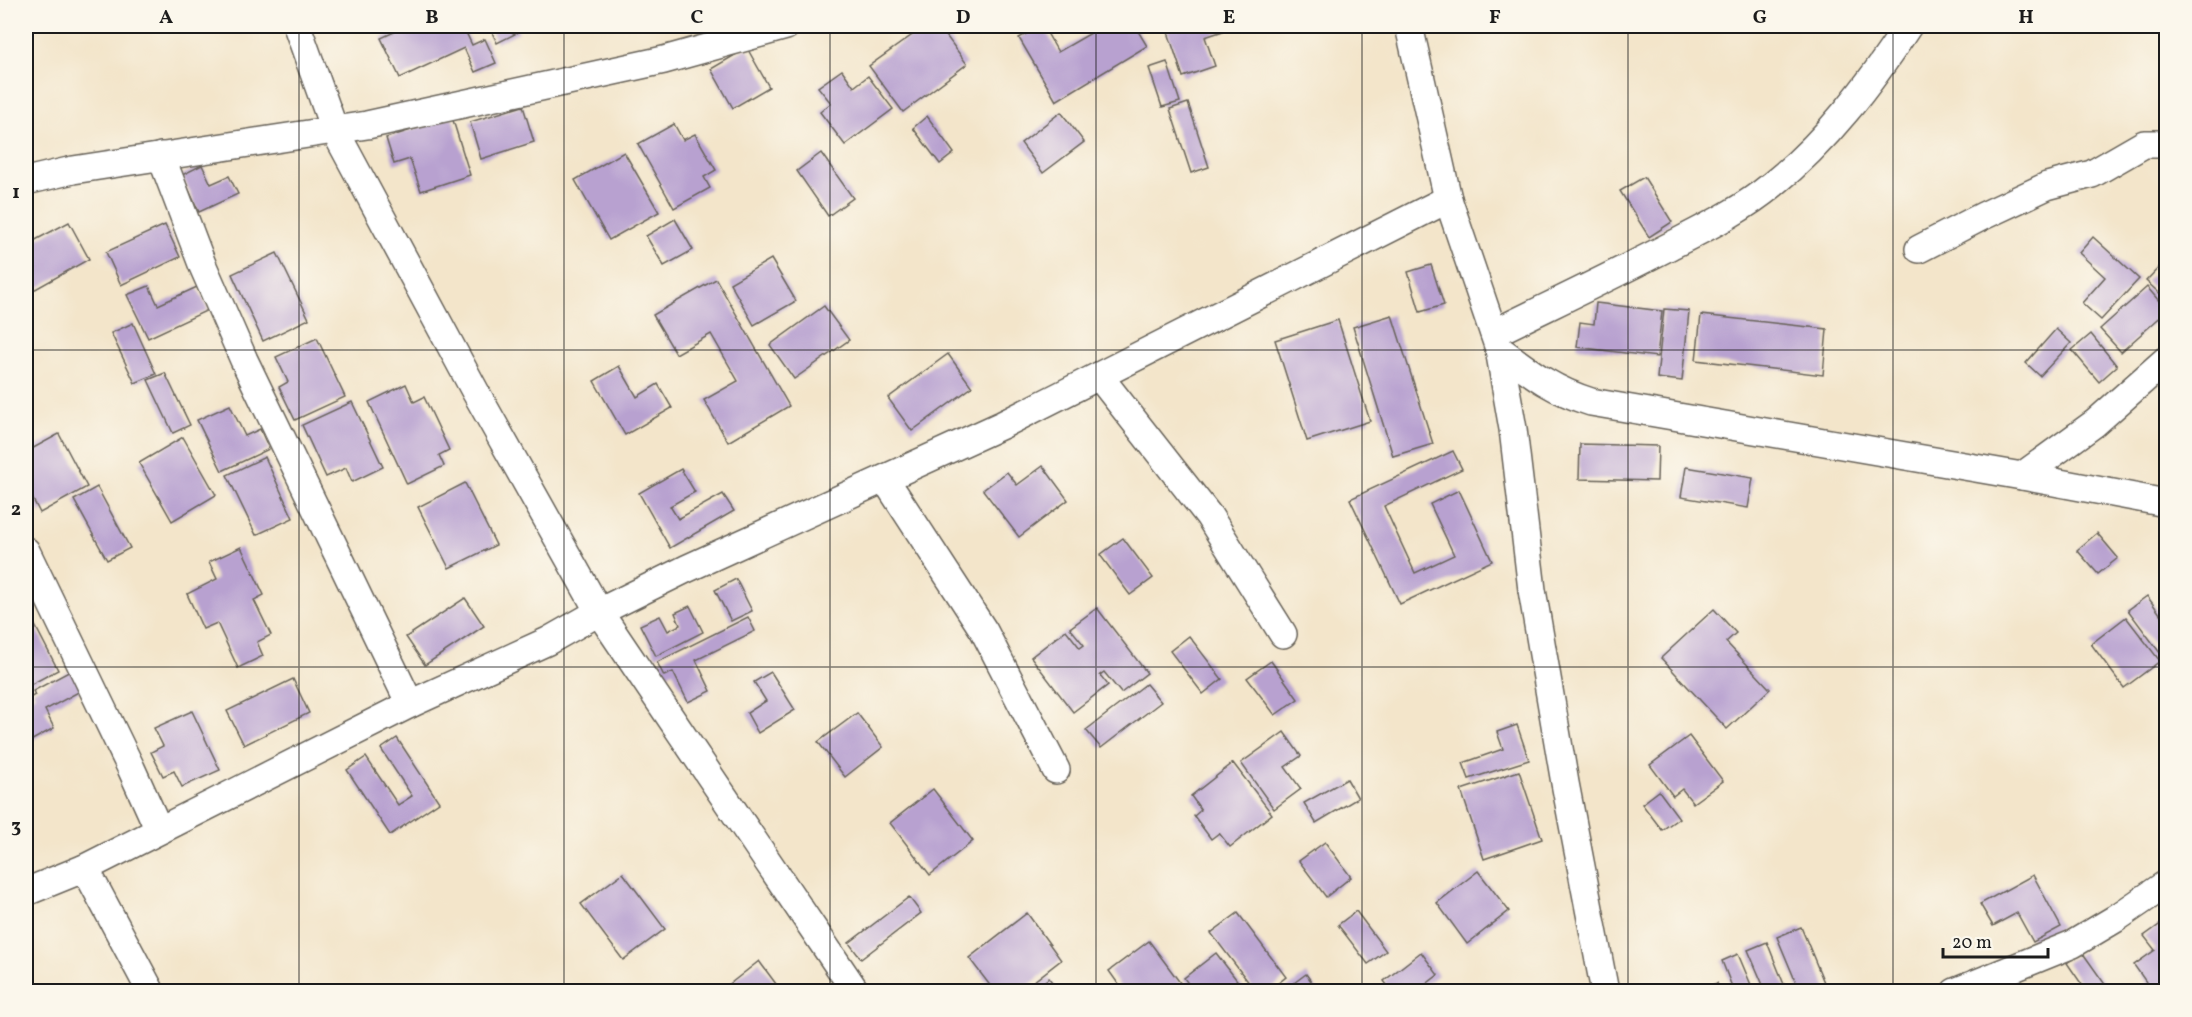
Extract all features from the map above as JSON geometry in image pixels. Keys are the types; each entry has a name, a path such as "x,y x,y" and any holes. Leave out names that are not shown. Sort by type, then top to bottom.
{"street":[{"path":"297,26 334,129 475,391 599,612 856,992"},
{"path":"26,181 73,170 367,125 664,60 786,26"},
{"path":"1408,26 1448,199 1497,341 1513,429 1532,590 1567,794 1605,992"},
{"path":"1497,341 1622,271 1729,215 1771,186 1810,152 1853,103 1908,26"},
{"path":"1919,249 2047,186 2092,174 2144,144 2166,144"},
{"path":"161,156 202,264 244,360 410,705"},
{"path":"26,892 85,868 410,705 548,641 599,612 686,569 1002,425 1448,199"},
{"path":"1497,341 1540,380 1566,394 1591,402 2166,503"},
{"path":"2022,476 2095,423 2166,360"},
{"path":"1099,376 1209,516 1283,634"},
{"path":"885,479 984,631 1056,770"},
{"path":"26,551 159,830"},
{"path":"85,868 151,992"},
{"path":"1955,992 2073,944 2166,884"}],"building":[{"path":"407,26 463,26 472,45 485,39 496,63 475,72 464,48 400,78 381,38"},
{"path":"489,26 515,26 519,32 497,43"},
{"path":"925,26 939,26 967,64 903,112 869,66"},
{"path":"1043,26 1058,52 1103,26 1135,26 1147,46 1056,101 1019,38"},
{"path":"1166,26 1221,26 1223,31 1205,37 1215,66 1183,77"},
{"path":"747,48 769,87 733,108 711,69"},
{"path":"1167,62 1180,102 1162,107 1149,68"},
{"path":"842,70 854,87 868,76 893,109 845,145 820,112 831,103 818,87"},
{"path":"1188,103 1209,167 1191,173 1170,109"},
{"path":"523,106 534,142 481,159 470,122"},
{"path":"1061,112 1084,142 1043,173 1021,143"},
{"path":"927,116 954,153 940,164 913,128"},
{"path":"452,117 470,175 421,191 410,159 394,164 386,138"},
{"path":"674,124 683,140 695,134 716,170 704,177 710,188 674,208 638,144"},
{"path":"624,152 659,212 609,240 575,180"},
{"path":"821,153 853,198 828,216 797,171"},
{"path":"202,165 211,184 229,176 238,194 199,212 182,175"},
{"path":"1644,177 1672,222 1649,237 1620,191"},
{"path":"675,219 693,250 664,266 646,236"},
{"path":"69,222 89,259 32,291 26,280 26,245"},
{"path":"165,225 180,257 121,285 106,252"},
{"path":"2093,237 2139,279 2101,320 2082,303 2105,277 2079,253"},
{"path":"277,253 309,319 263,341 232,274"},
{"path":"771,259 796,301 754,325 730,283"},
{"path":"2164,262 2166,264 2166,299 2146,281"},
{"path":"1431,265 1444,305 1420,312 1408,272"},
{"path":"716,279 789,406 728,442 704,400 738,381 711,334 676,354 653,315"},
{"path":"149,286 158,305 197,287 208,310 148,338 127,295"},
{"path":"2147,287 2166,309 2166,312 2121,352 2100,329"},
{"path":"1596,303 1662,311 1657,357 1577,347 1580,322 1594,324"},
{"path":"824,306 849,340 794,379 770,345"},
{"path":"1664,309 1689,311 1682,381 1657,378"},
{"path":"1392,315 1433,444 1393,456 1353,327"},
{"path":"1701,315 1827,329 1823,375 1696,360"},
{"path":"1338,320 1370,421 1307,441 1275,340"},
{"path":"133,323 156,374 135,383 111,333"},
{"path":"2056,329 2071,343 2040,376 2026,363"},
{"path":"2091,334 2117,366 2099,382 2072,350"},
{"path":"317,338 345,397 295,420 279,387 288,382 276,357"},
{"path":"948,354 972,387 912,431 888,398"},
{"path":"619,366 637,397 658,384 672,408 625,435 594,381"},
{"path":"165,373 190,425 173,433 148,380"},
{"path":"406,384 414,402 424,397 449,450 439,455 444,466 407,484 369,402"},
{"path":"352,402 383,467 352,482 346,468 326,477 302,425"},
{"path":"230,405 245,436 260,429 269,449 222,471 197,420"},
{"path":"59,434 87,487 40,513 26,486 26,452"},
{"path":"183,437 216,495 172,521 139,463"},
{"path":"1580,444 1658,446 1657,481 1579,479"},
{"path":"1453,451 1462,469 1384,506 1415,573 1454,555 1430,504 1459,490 1492,561 1400,604 1350,499"},
{"path":"265,457 293,518 256,535 227,475"},
{"path":"1043,466 1068,500 1019,537 983,490 1007,472 1017,485"},
{"path":"1686,467 1753,478 1748,508 1681,497"},
{"path":"681,469 695,492 670,506 678,519 723,494 734,511 670,548 639,493"},
{"path":"465,483 496,545 449,568 418,507"},
{"path":"97,487 130,548 107,560 74,500"},
{"path":"2097,533 2118,558 2098,574 2077,550"},
{"path":"1123,538 1153,578 1130,595 1100,555"},
{"path":"241,547 264,595 254,600 271,635 257,642 263,656 238,668 217,623 203,629 187,594 217,579 209,562"},
{"path":"26,575 33,590 26,594"},
{"path":"736,579 752,611 731,621 715,590"},
{"path":"2147,596 2166,622 2166,661 2128,610"},
{"path":"465,598 484,626 425,665 406,637"},
{"path":"690,606 703,632 656,656 640,625 660,616 668,631 680,625 675,613"},
{"path":"26,608 58,670 26,687"},
{"path":"1097,608 1147,673 1121,693 1104,672 1100,675 1108,685 1073,712 1031,657 1066,630 1080,648 1084,645 1070,628"},
{"path":"1714,609 1736,633 1726,642 1770,689 1727,729 1661,658"},
{"path":"748,617 755,631 696,660 711,691 688,702 673,672 664,676 657,662"},
{"path":"2126,617 2160,661 2124,688 2091,644"},
{"path":"1189,636 1222,679 1203,694 1170,651"},
{"path":"1271,661 1298,699 1275,715 1247,678"},
{"path":"76,668 86,688 45,710 54,728 27,743 26,700 35,695 33,691"},
{"path":"771,672 795,710 758,733 747,713 766,701 754,682"},
{"path":"293,679 309,713 244,745 227,711"},
{"path":"1146,684 1161,702 1101,748 1086,730"},
{"path":"192,711 220,770 182,787 174,771 163,776 151,752 163,746 154,728"},
{"path":"857,713 883,747 845,777 818,742"},
{"path":"1517,725 1529,760 1469,779 1463,763 1503,749 1497,732"},
{"path":"1284,732 1301,756 1285,767 1301,789 1274,809 1241,763"},
{"path":"1689,736 1723,781 1693,803 1682,789 1673,796 1650,765"},
{"path":"397,738 439,802 390,835 347,770 366,757 398,805 412,796 381,749"},
{"path":"1233,763 1272,814 1230,847 1219,833 1211,839 1194,816 1201,810 1191,796"},
{"path":"1519,771 1542,839 1484,859 1461,790"},
{"path":"1347,779 1358,798 1316,823 1304,803"},
{"path":"933,789 973,841 930,875 890,823"},
{"path":"1659,791 1679,818 1662,830 1642,804"},
{"path":"1325,842 1351,877 1326,897 1299,861"},
{"path":"1478,871 1509,911 1467,944 1437,903"},
{"path":"623,873 665,929 623,960 581,904"},
{"path":"2033,875 2061,927 2033,942 2017,913 1993,926 1980,904"},
{"path":"909,897 921,913 861,959 849,943"},
{"path":"1356,911 1386,951 1368,964 1338,925"},
{"path":"1027,913 1061,960 1020,992 995,992 969,958"},
{"path":"1238,913 1286,977 1267,992 1256,992 1211,933"},
{"path":"2162,923 2166,928 2166,992 2153,992 2134,965 2155,950 2144,936"},
{"path":"1801,927 1828,992 1800,992 1777,937"},
{"path":"1149,941 1187,992 1124,992 1109,971"},
{"path":"1767,942 1787,992 1766,992 1748,950"},
{"path":"1421,952 1438,975 1416,992 1392,992 1384,981"},
{"path":"2082,952 2109,990 2106,992 2087,992 2067,963"},
{"path":"1216,953 1246,992 1194,992 1184,978"},
{"path":"1738,954 1754,992 1734,992 1722,961"},
{"path":"759,961 782,992 724,992 722,990"},
{"path":"1306,974 1319,992 1282,992"},
{"path":"1049,978 1059,992 1032,992 1042,983"},
{"path":"1717,983 1720,991 1696,991"}]}
